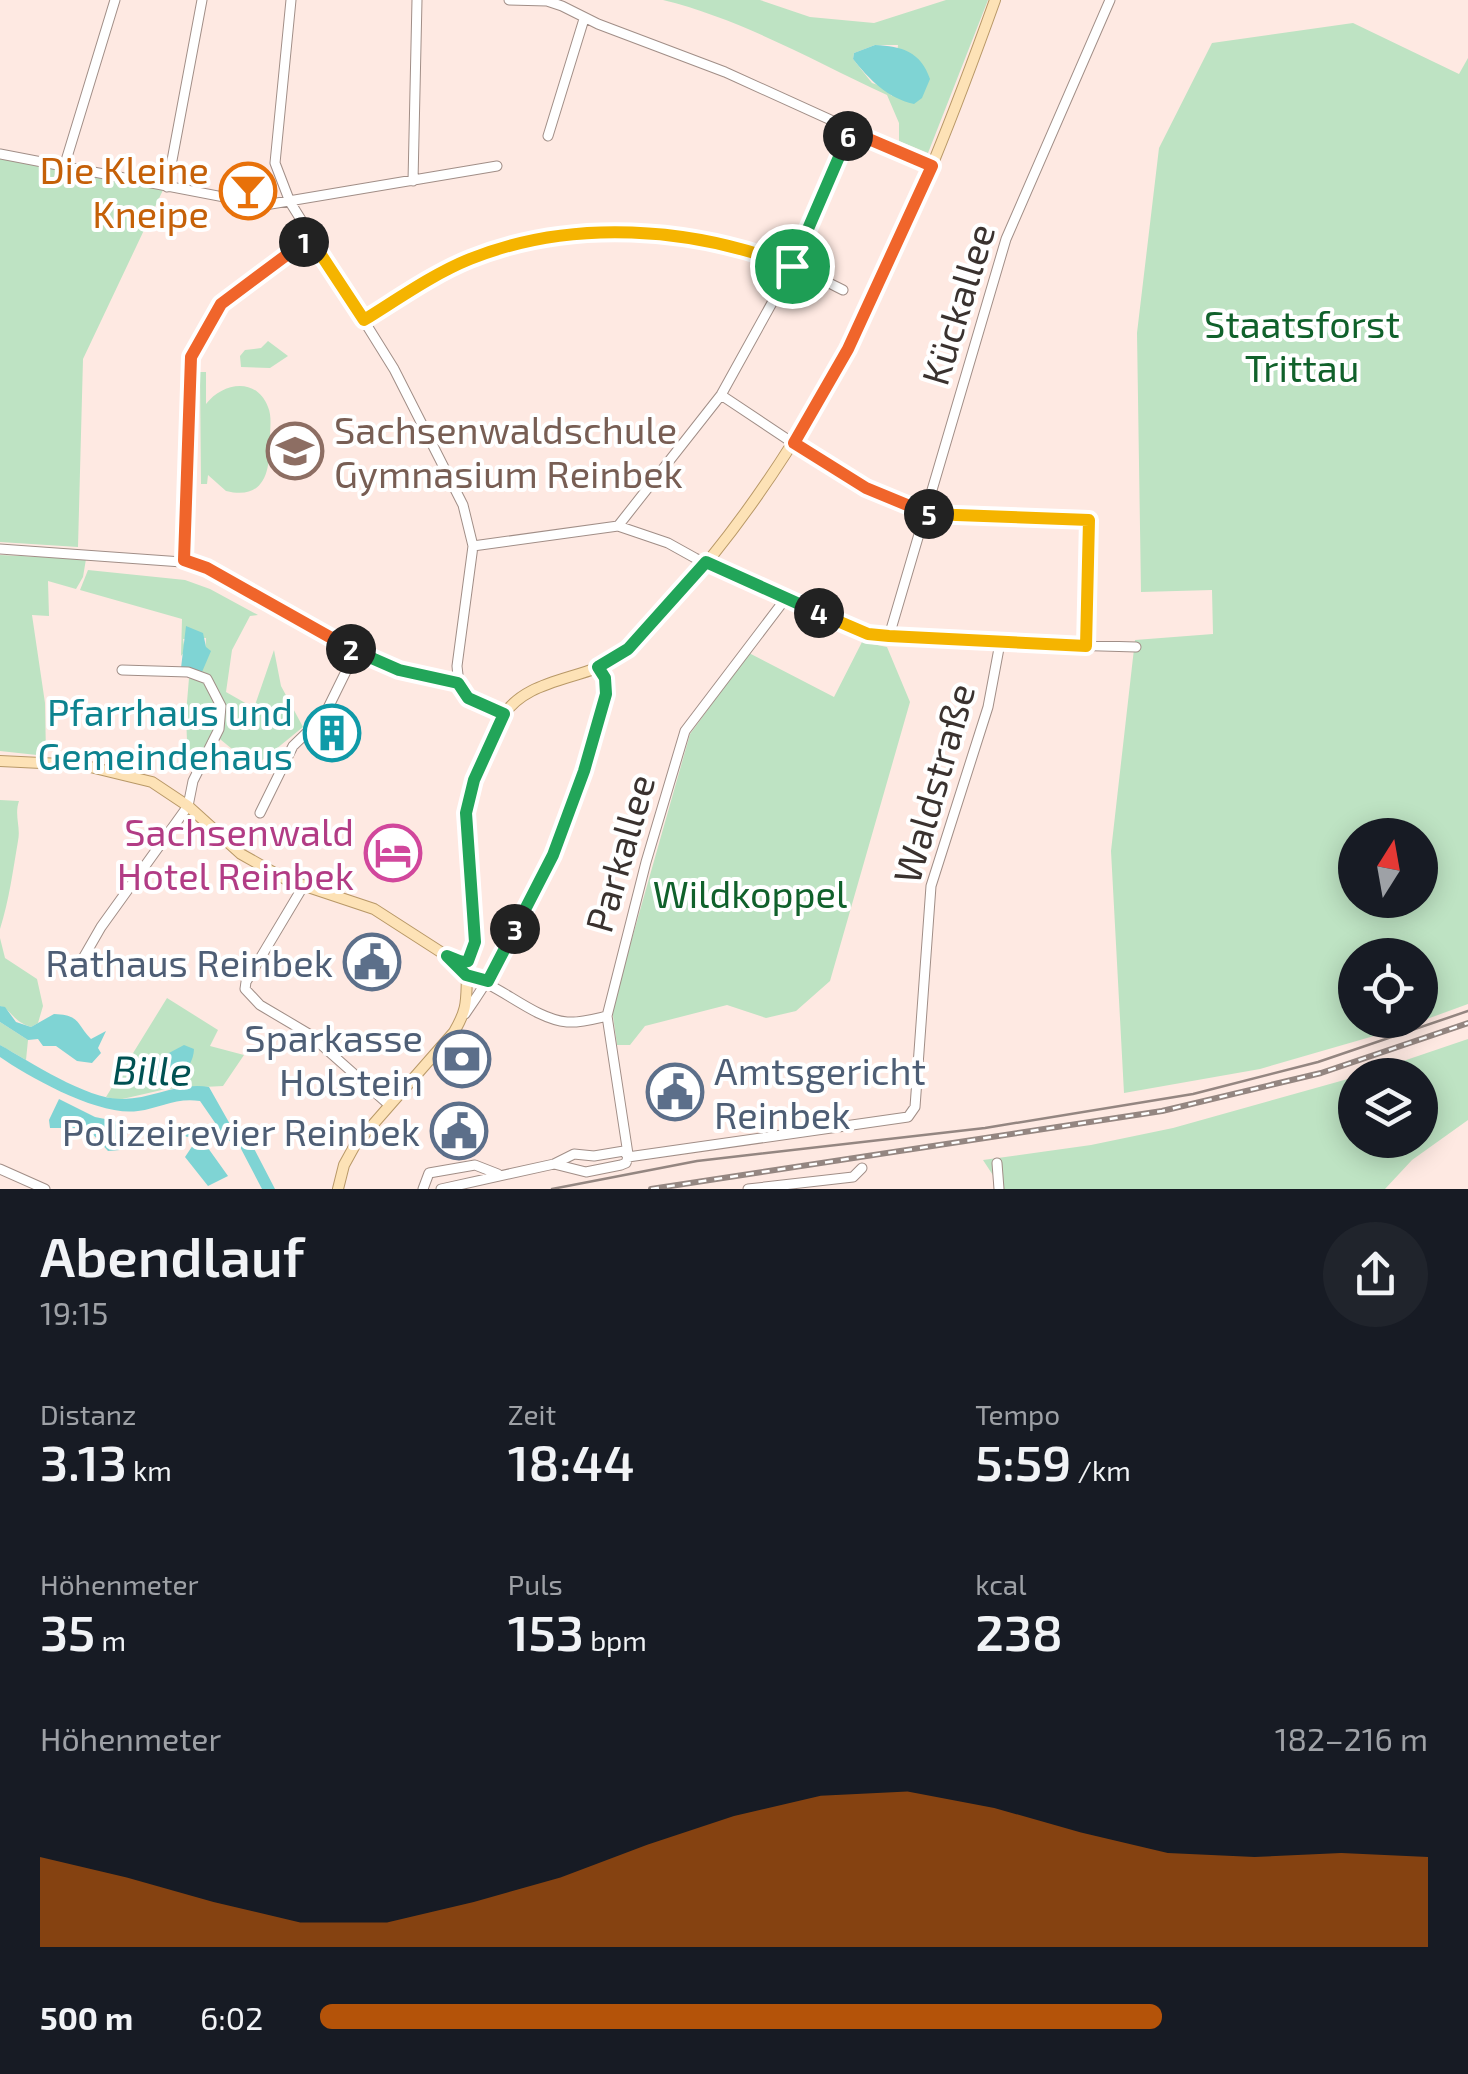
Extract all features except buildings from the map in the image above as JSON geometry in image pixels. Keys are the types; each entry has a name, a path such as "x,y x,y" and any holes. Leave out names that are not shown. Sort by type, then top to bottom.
{"main road":[{"path":"338,1189 348,1157 464,1016 469,993 466,975 475,942 468,876 468,803 504,714 520,697 598,667 628,649 706,562 794,443 848,349 932,166 995,0"},
{"path":"0,761 82,764 152,782 188,806 242,854 287,880 374,910 442,953 463,962 470,960"},
{"path":"442,953 460,953 475,942"},
{"path":"442,953 466,975"}],"street":[{"path":"64,167 115,0"},
{"path":"167,187 202,0"},
{"path":"291,0 275,163 290,202 403,386 457,491 473,546 458,683 468,698 504,714"},
{"path":"412,181 416,0"},
{"path":"510,0 547,1 562,6 584,19 724,72 932,166"},
{"name":"Kückallee","path":"889,636 1006,239 1110,0"},
{"path":"548,136 584,19"},
{"path":"618,526 720,395 792,266 850,131"},
{"path":"0,154 260,205 497,166"},
{"path":"364,320 470,259 546,239 622,232 727,244 792,266 843,290"},
{"path":"184,560 191,357 221,304 310,238"},
{"path":"720,395 866,488 926,514 1089,520 1086,646"},
{"path":"473,546 618,526 668,543 868,634 1136,647"},
{"path":"0,549 184,560 207,568 356,652 419,677 458,683"},
{"name":"Parkallee","path":"628,1156 606,1016 642,878 685,731 786,598"},
{"name":"Waldstraße","path":"850,1125 908,1117 915,1107 931,886 984,723 1000,643"},
{"path":"260,813 293,746 324,716 356,652"},
{"path":"464,1016 488,981 553,855 584,771 606,694 605,678 598,667"},
{"path":"74,974 101,927 188,806 193,781 218,730 221,706 210,683 195,674 122,670"},
{"path":"304,885 245,989 260,1005 309,1034 388,1104"},
{"path":"466,975 488,981 552,1019 576,1022 606,1016"},
{"path":"628,1156 850,1125 860,1135"},
{"path":"441,1189 554,1164 574,1154 594,1156 624,1151 628,1156"},
{"path":"554,1164 586,1172 621,1165 628,1156"},
{"path":"997,1163 999,1189"},
{"path":"423,1189 428,1173 475,1165 506,1174"},
{"path":"748,1189 853,1177 862,1168"},
{"path":"0,1169 45,1189"},
{"path":"853,1177 854,1189"}],"green space":[{"path":"663,0 760,0 810,17 874,23 946,0 988,0 928,153 899,141 899,123 887,95 777,42","holes":["875,45 898,45 892,96 884,87 872,83 853,59 854,53"]},
{"name":"Staatsforst Trittau","path":"1353,23 1459,74 1468,58 1468,1004 1438,1015 1438,938 1338,938 1338,1038 1367,1038 1260,1069 1124,1093 1111,851 1135,640 1213,634 1212,590 1141,592 1137,333 1159,148 1212,43"},
{"path":"0,158 163,190 83,359 78,547 0,542"},
{"path":"268,341 288,356 270,368 241,367 240,356 245,350 261,348"},
{"path":"200,372 206,372 206,404 221,391 238,386 256,390 268,407 267,471 258,487 250,491 226,491 208,475 207,484 201,484"},
{"path":"0,555 86,559 76,589 48,581 49,616 32,615 45,703 46,756 0,751"},
{"path":"88,570 185,580 258,615 250,616 232,650 226,692 254,708 274,650 281,686 303,727 254,767 215,735 192,771 188,768 186,714 189,678 198,679 205,660 206,638 183,639 185,651 181,656 182,619 80,590"},
{"name":"Wildkoppel","path":"862,642 887,647 910,702 830,981 796,1011 766,1018 727,1005 645,1026 630,1045 617,1045 612,1009 690,734 749,653 834,697"},
{"path":"0,800 19,801 19,831 0,929"},
{"path":"0,938 5,958 37,979 43,1006 38,1023 31,1027 0,1006"},
{"path":"167,998 218,1030 210,1046 244,1055 223,1086 166,1089 118,1100 106,1097"},
{"path":"0,1022 28,1040 26,1060 0,1045"},
{"path":"1468,1039 1468,1120 1438,1141 1438,1058 1412,1058"},
{"path":"1338,1082 1338,1158 1415,1158 1385,1189 1002,1189 983,1160 1091,1145 1173,1128"}],"water":[{"path":"875,45 902,49 921,62 930,79 922,98 914,104 904,101 865,74 853,59 854,53"},
{"path":"186,626 203,633 211,651 202,672 181,668"},
{"path":"0,1006 16,1022 31,1027 54,1014 74,1018 91,1039 106,1031 98,1048 101,1053 92,1063 77,1061 56,1046 43,1046 38,1039 28,1040 0,1022"},
{"path":"0,1045 60,1079 109,1098 209,1087 231,1126 248,1137 275,1189 262,1189 239,1145 227,1140 200,1101 138,1111 105,1108 66,1094 13,1066 0,1057"},
{"name":"Bille","path":"184,1045 194,1049 184,1071 162,1080 145,1080 145,1063"},
{"path":"59,1099 95,1117 125,1123 130,1128 120,1150 108,1151 87,1128 50,1128 49,1120"},
{"path":"177,1124 198,1125 203,1141 228,1176 208,1186 185,1157 193,1145 189,1137 172,1135 170,1128"}],"tram line":[{"path":"552,1189 697,1161 985,1128 1193,1094 1318,1062 1468,1011"}],"railway":[{"path":"651,1189 1162,1111 1321,1073 1468,1023"}],"place":[{"name":"Die Kleine Kneipe","path":"248,191"},
{"name":"Sachsenwaldschule Gymnasium Reinbek","path":"295,451"},
{"name":"Pfarrhaus und Gemeindehaus","path":"332,733"},
{"name":"Sachsenwald Hotel Reinbek","path":"393,853"},
{"name":"Rathaus Reinbek","path":"372,962"},
{"name":"Sparkasse Holstein","path":"462,1059"},
{"name":"Amtsgericht Reinbek","path":"675,1092"},
{"name":"Polizeirevier Reinbek","path":"459,1131"}],"route":[{"path":"850,131 932,166 848,349 794,443 866,488 926,514 1089,520 1086,646 868,634 706,562 628,649 598,667 605,678 606,694 584,771 553,855 488,981 466,975 447,956 463,962 470,960 476,936 468,876 466,813 474,780 504,714 468,698 458,683 419,677 340,644 207,568 184,560 191,357 221,304 310,238 364,320 470,259 546,239 622,232 694,238 759,253 792,266 850,131"}]}
